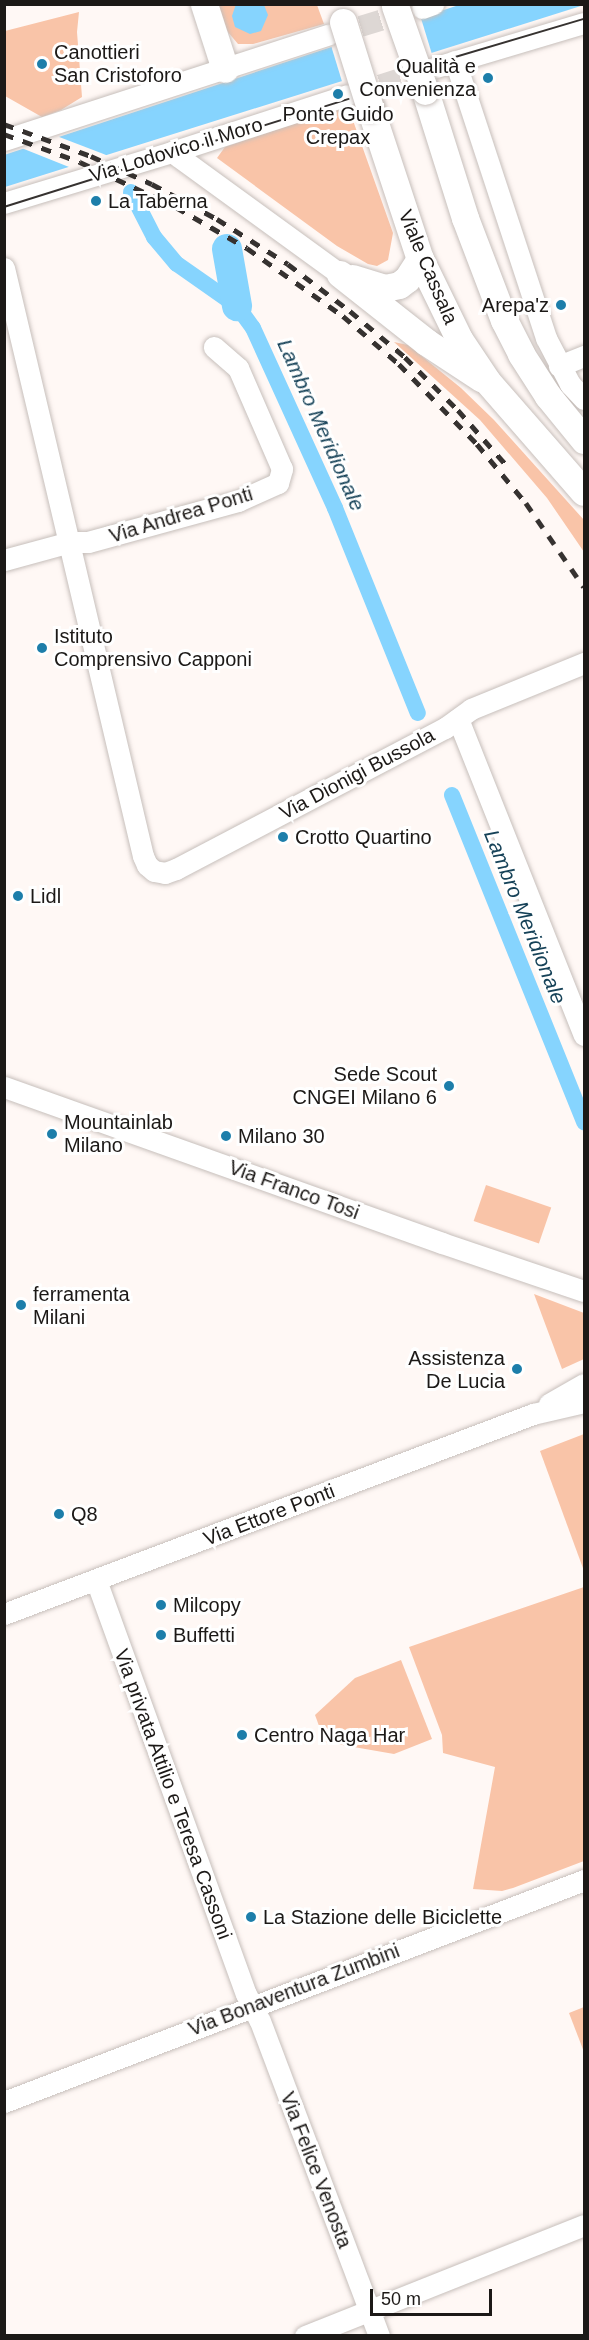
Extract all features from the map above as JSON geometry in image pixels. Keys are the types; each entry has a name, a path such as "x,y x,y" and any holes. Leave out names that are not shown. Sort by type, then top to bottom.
{"main road":[{"path":"204,4 225,69"},
{"path":"338,4 358,101"},
{"path":"395,4 439,73 487,278 521,354 548,396 585,440"},
{"name":"Viale Cassala","path":"358,101 396,189 420,259 453,329 487,381 569,478 585,492"},
{"path":"340,274 386,288 407,279 420,259"},
{"path":"340,274 426,342 487,381"}],"street":[{"path":"585,23 439,73 546,338 570,384 585,399"},
{"path":"4,140 328,35"},
{"name":"Via Lodovico il Moro","path":"4,203 172,152 358,101"},
{"path":"172,152 340,274"},
{"path":"4,268 70,542"},
{"name":"Via Andrea Ponti","path":"4,560 70,542 88,542 238,501 278,483 282,470 238,368 214,347"},
{"path":"559,366 585,356"},
{"name":"Via Dionigi Bussola","path":"70,542 143,856 147,865 154,872 165,873 176,869 458,719 471,709 585,663"},
{"name":"Via Dionigi Bussola","path":"561,674 585,657"},
{"path":"458,719 585,1035"},
{"name":"Via Franco Tosi","path":"4,1087 473,1254 585,1291"},
{"name":"Via Ettore Ponti","path":"533,1414 585,1384"},
{"name":"Via Ettore Ponti","path":"4,1614 533,1414 585,1402"},
{"name":"Via privata Attilio e Teresa Cassoni","path":"96,1580 250,2007"},
{"name":"Via Bonaventura Zumbini","path":"4,2102 585,1880"},
{"name":"Via Felice Venosta","path":"250,2007 260,2021 379,2336"},
{"path":"306,2336 585,2225"}],"shaded area":[{"path":"217,5 317,5 324,24 253,44 238,44 222,25"},
{"name":"Canottieri San Cristoforo","path":"79,12 77,32 82,97 61,110 42,117 5,96 5,31"},
{"path":"350,105 350,112 393,233 388,260 377,266 368,264 337,246 217,158 225,147"},
{"path":"394,342 408,345 461,388 494,420 584,520 584,552 547,498 480,420"},
{"path":"486,1185 551,1207 539,1243 474,1221"},
{"path":"534,1294 584,1313 584,1359 562,1369"},
{"path":"584,1434 584,1571 540,1451"},
{"path":"584,1587 584,1861 502,1891 473,1889 495,1767 443,1753 442,1735 409,1647"},
{"path":"401,1660 432,1739 394,1754 325,1742 315,1715 355,1678"},
{"path":"584,2007 584,2052 569,2013"}],"water":[{"path":"236,4 264,5 268,15 261,31 250,34 235,27 232,16"},
{"path":"459,5 584,5 5,187 4,155"}],"pier":[{"path":"420,15 432,54 342,82 330,42"},
{"path":"54,135 111,157 74,169 19,147"}],"waterway":[{"name":"Lambro Meridionale","path":"131,192 154,237 177,264 237,306 253,328 335,508 418,713"},
{"path":"227,249 237,306"},
{"name":"Lambro Meridionale","path":"452,795 584,1122"}],"tunnel":[{"path":"331,35 413,10"},
{"path":"351,94 432,68"}],"tram line":[{"path":"435,63 584,19"},
{"path":"4,207 348,99"}],"railway":[{"path":"4,124 91,156 152,184 217,219 288,264 405,357 458,410 508,467"},
{"path":"4,134 80,162 176,207 247,248 343,316 399,364 477,444 526,503 584,587"}],"place":[{"name":"Canottieri San Cristoforo","path":"42,64"},
{"name":"Qualità e Convenienza","path":"488,78"},
{"name":"Ponte Guido Crepax","path":"338,94"},
{"name":"La Taberna","path":"96,201"},
{"name":"Arepa'z","path":"561,305"},
{"name":"Istituto Comprensivo Capponi","path":"42,648"},
{"name":"Crotto Quartino","path":"283,837"},
{"name":"Lidl","path":"18,896"},
{"name":"Sede Scout CNGEI Milano 6","path":"449,1086"},
{"name":"Mountainlab Milano","path":"52,1134"},
{"name":"Milano 30","path":"226,1136"},
{"name":"ferramenta Milani","path":"21,1305"},
{"name":"Assistenza De Lucia","path":"517,1369"},
{"name":"Q8","path":"59,1514"},
{"name":"Milcopy","path":"161,1605"},
{"name":"Buffetti","path":"161,1635"},
{"name":"Centro Naga Har","path":"242,1735"},
{"name":"La Stazione delle Biciclette","path":"251,1917"}]}
